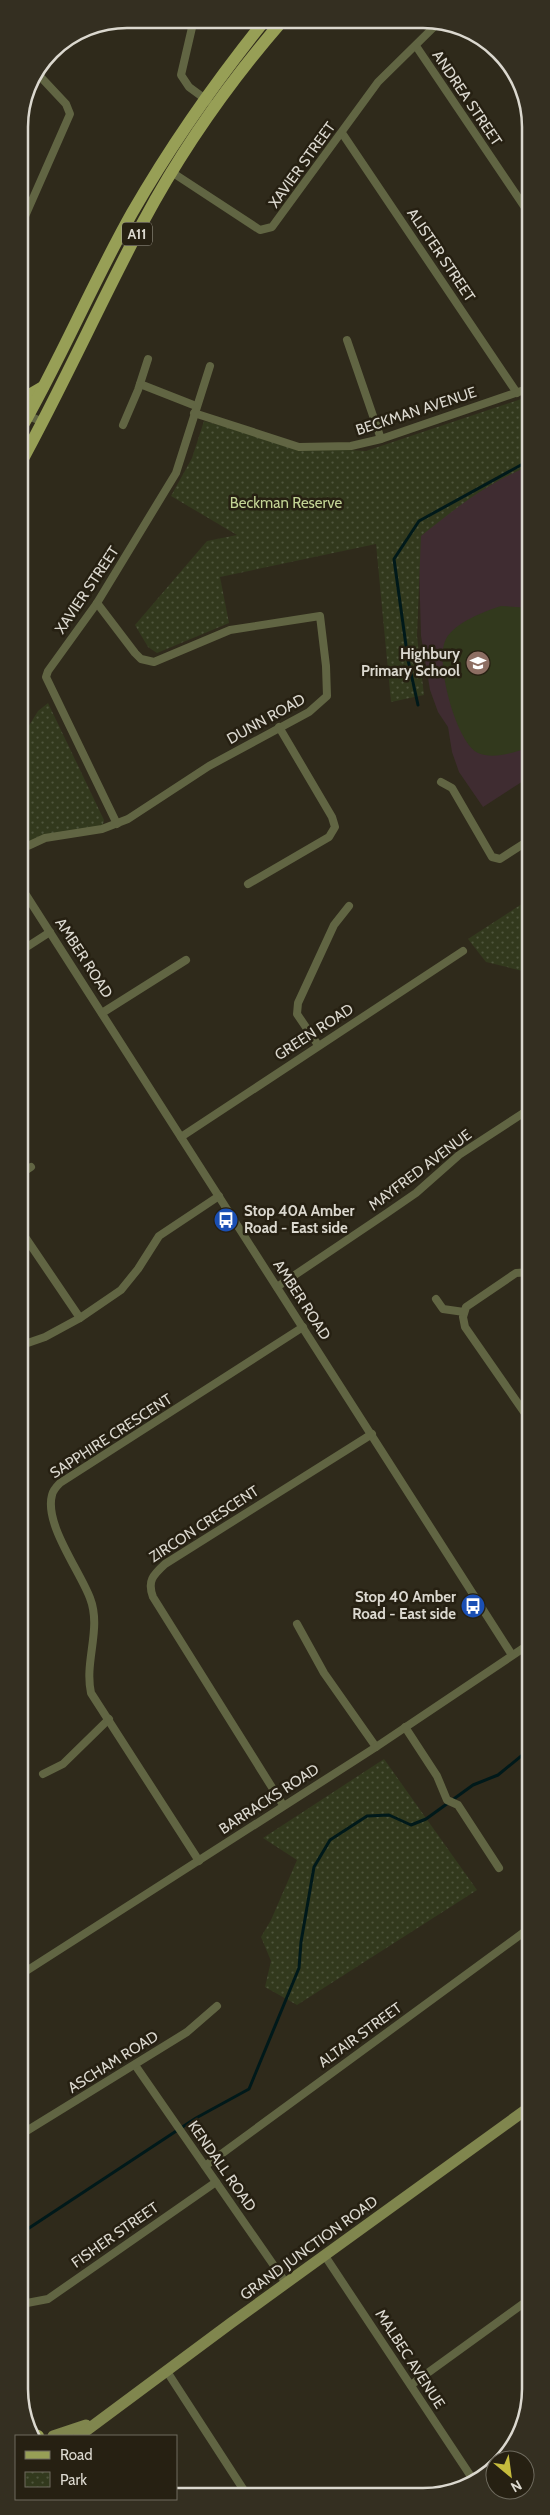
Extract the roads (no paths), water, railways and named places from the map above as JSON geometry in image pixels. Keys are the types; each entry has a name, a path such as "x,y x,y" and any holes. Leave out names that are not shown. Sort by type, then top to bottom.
{"main road":[{"name":"A11","path":"28,408 45,386 131,215 161,164 204,99 259,28"},
{"name":"A11","path":"28,450 143,221 215,107 277,28"},
{"path":"28,396 45,386"},
{"name":"GRAND JUNCTION ROAD","path":"80,2435 166,2370 522,2113"},
{"name":"GRAND JUNCTION ROAD","path":"58,2435 72,2431 106,2416"}],"street":[{"path":"192,28 181,75 189,87 215,107"},
{"name":"XAVIER STREET","path":"161,164 260,230 272,227 282,217 378,82 433,28"},
{"name":"ANDREA STREET","path":"416,46 522,203"},
{"path":"28,210 70,114 66,104 41,77"},
{"name":"ALISTER STREET","path":"342,133 518,393"},
{"path":"347,340 380,439"},
{"path":"122,425 140,384 148,359"},
{"name":"XAVIER STREET","path":"117,824 46,677 48,671 97,603 176,474 210,366"},
{"name":"BECKMAN AVENUE","path":"140,384 195,410 299,447 350,446 380,439 522,391"},
{"path":"28,415 43,422"},
{"name":"DUNN ROAD","path":"28,845 51,836 102,829 117,824 209,766 309,712 327,696 326,666 320,616 230,630 154,662 141,659 135,653 97,603"},
{"path":"248,884 329,837 335,827 332,817 279,727"},
{"path":"441,782 452,788 492,857 500,859 522,845"},
{"name":"AMBER ROAD","path":"28,898 182,1136 512,1655"},
{"path":"318,1045 297,1014 298,1003 334,925 349,906"},
{"path":"28,946 50,932"},
{"name":"GREEN ROAD","path":"182,1136 463,951"},
{"path":"102,1013 186,960"},
{"name":"MAYFRED AVENUE","path":"276,1286 402,1203 459,1155 522,1114"},
{"path":"28,1343 45,1337 80,1318 121,1290 138,1269 159,1236 219,1196"},
{"path":"28,1241 80,1318"},
{"path":"522,1273 516,1273 466,1307 463,1317 466,1327 522,1409"},
{"path":"436,1299 443,1309 464,1312"},
{"name":"SAPPHIRE CRESCENT","path":"198,1861 91,1693 88,1680 95,1625 91,1600 57,1530 51,1501 52,1493 60,1482 303,1327"},
{"name":"ZIRCON CRESCENT","path":"283,1805 153,1597 149,1586 152,1575 165,1564 372,1434"},
{"path":"297,1624 324,1673 376,1747"},
{"name":"BARRACKS ROAD","path":"28,1970 376,1747 522,1649"},
{"path":"43,1774 63,1764 109,1719"},
{"path":"405,1727 437,1776 447,1800 458,1805 499,1868"},
{"name":"ALTAIR STREET","path":"205,2166 522,1934"},
{"name":"ASCHAM ROAD","path":"28,2130 187,2032 217,2006"},
{"name":"KENDALL ROAD","path":"135,2065 286,2284"},
{"name":"FISHER STREET","path":"28,2303 48,2299 216,2182"},
{"name":"MALBEC AVENUE","path":"326,2256 470,2475"},
{"path":"411,2385 522,2305"},
{"path":"166,2370 242,2488"}],"waterway":[{"path":"418,705 408,660 394,559 419,521 522,464"},
{"path":"28,2229 196,2118 249,2089 299,1968 301,1942 314,1867 330,1840 367,1816 389,1815 411,1825 426,1819 473,1785 498,1775 522,1755"}],"place":[{"name":"Highbury Primary School","path":"478,663"},
{"name":"Stop 40A Amber Road - East side","path":"226,1220"},
{"name":"Stop 40 Amber Road - East side","path":"473,1606"}],"park label":[{"name":"Beckman Reserve","path":"286,503"}]}
